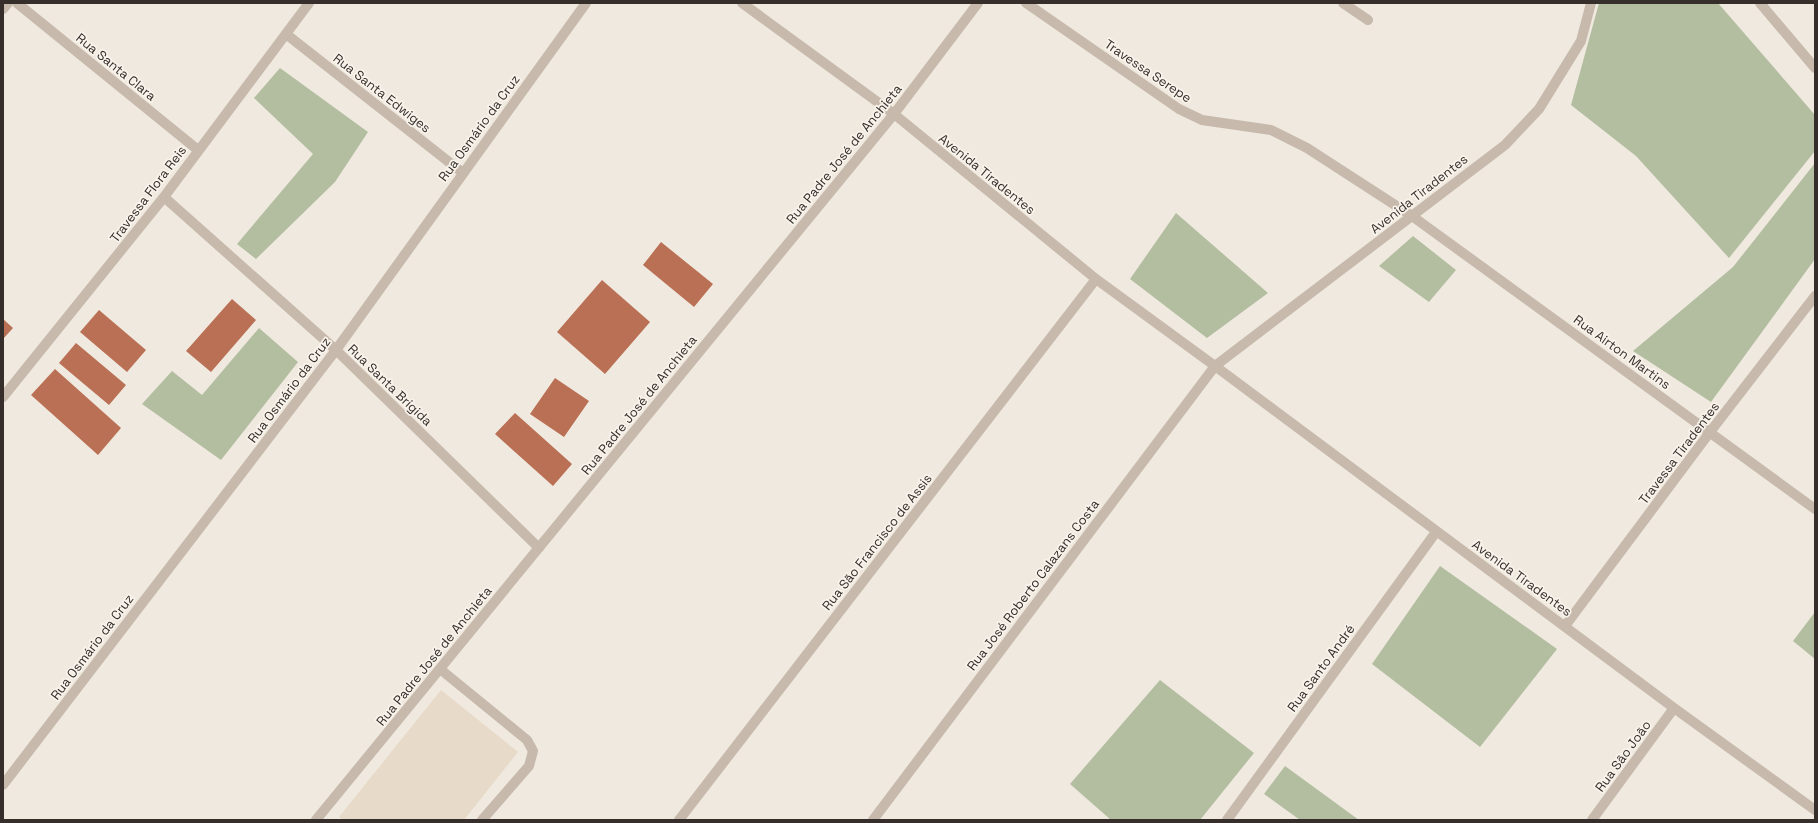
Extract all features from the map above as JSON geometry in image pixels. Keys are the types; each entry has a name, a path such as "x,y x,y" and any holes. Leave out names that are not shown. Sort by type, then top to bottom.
{"street":[{"path":"3,9 8,3"},
{"name":"Rua Santa Clara","path":"17,3 198,150"},
{"name":"Travessa Flora Reis","path":"3,397 164,197 309,3"},
{"name":"Rua Osmário da Cruz","path":"3,786 336,350 586,3"},
{"name":"Avenida Tiradentes","path":"742,3 894,114 1096,280 1215,366 1674,708 1815,810"},
{"name":"Rua Padre José de Anchieta","path":"317,820 894,114 978,3"},
{"name":"Travessa Serepe","path":"1026,3 1179,109 1202,120 1271,130 1307,148 1412,216"},
{"path":"1343,3 1368,20"},
{"name":"Avenida Tiradentes","path":"1215,366 1505,145 1539,109 1581,41 1591,3"},
{"path":"1760,3 1815,68"},
{"name":"Rua Santa Edwiges","path":"286,34 463,173"},
{"name":"Rua Santa Brígida","path":"164,197 336,350 539,548"},
{"name":"Rua Airton Martins","path":"1412,216 1815,509"},
{"name":"Rua São Francisco de Assis","path":"679,820 1096,280"},
{"name":"Travessa Tiradentes","path":"1565,626 1710,432 1815,296"},
{"name":"Rua José Roberto Calazans Costa","path":"873,820 1215,366"},
{"name":"Rua Santo André","path":"1227,820 1436,532"},
{"path":"440,668 527,740 533,751 529,766 482,820"},
{"name":"Rua São João","path":"1592,820 1674,708"}],"green space":[{"path":"1599,3 1718,3 1815,115 1815,151 1729,258 1636,156 1571,105"},
{"path":"280,68 368,132 335,182 256,259 237,244 313,154 254,98"},
{"path":"1815,163 1815,259 1711,402 1633,351 1733,267"},
{"path":"1176,213 1268,293 1207,338 1130,279"},
{"path":"1413,236 1456,270 1429,302 1379,266"},
{"path":"259,328 298,362 221,460 142,404 172,371 202,395"},
{"path":"1440,566 1557,649 1480,747 1372,664"},
{"path":"1815,612 1815,659 1793,641"},
{"path":"1160,680 1254,753 1200,820 1111,820 1070,784"},
{"path":"1285,766 1359,820 1300,820 1264,794"}],"shaded area":[{"path":"441,690 518,752 464,820 343,820 339,817"}],"building":[{"path":"661,242 713,284 694,307 643,265"},
{"path":"602,280 650,322 605,374 557,332"},
{"path":"232,299 256,320 211,372 186,351"},
{"path":"99,310 146,350 127,372 80,332"},
{"path":"3,319 13,328 3,339"},
{"path":"76,343 126,385 109,405 59,363"},
{"path":"55,369 121,428 98,455 31,395"},
{"path":"555,378 589,401 564,437 530,414"},
{"path":"515,413 572,464 553,486 495,434"}]}
